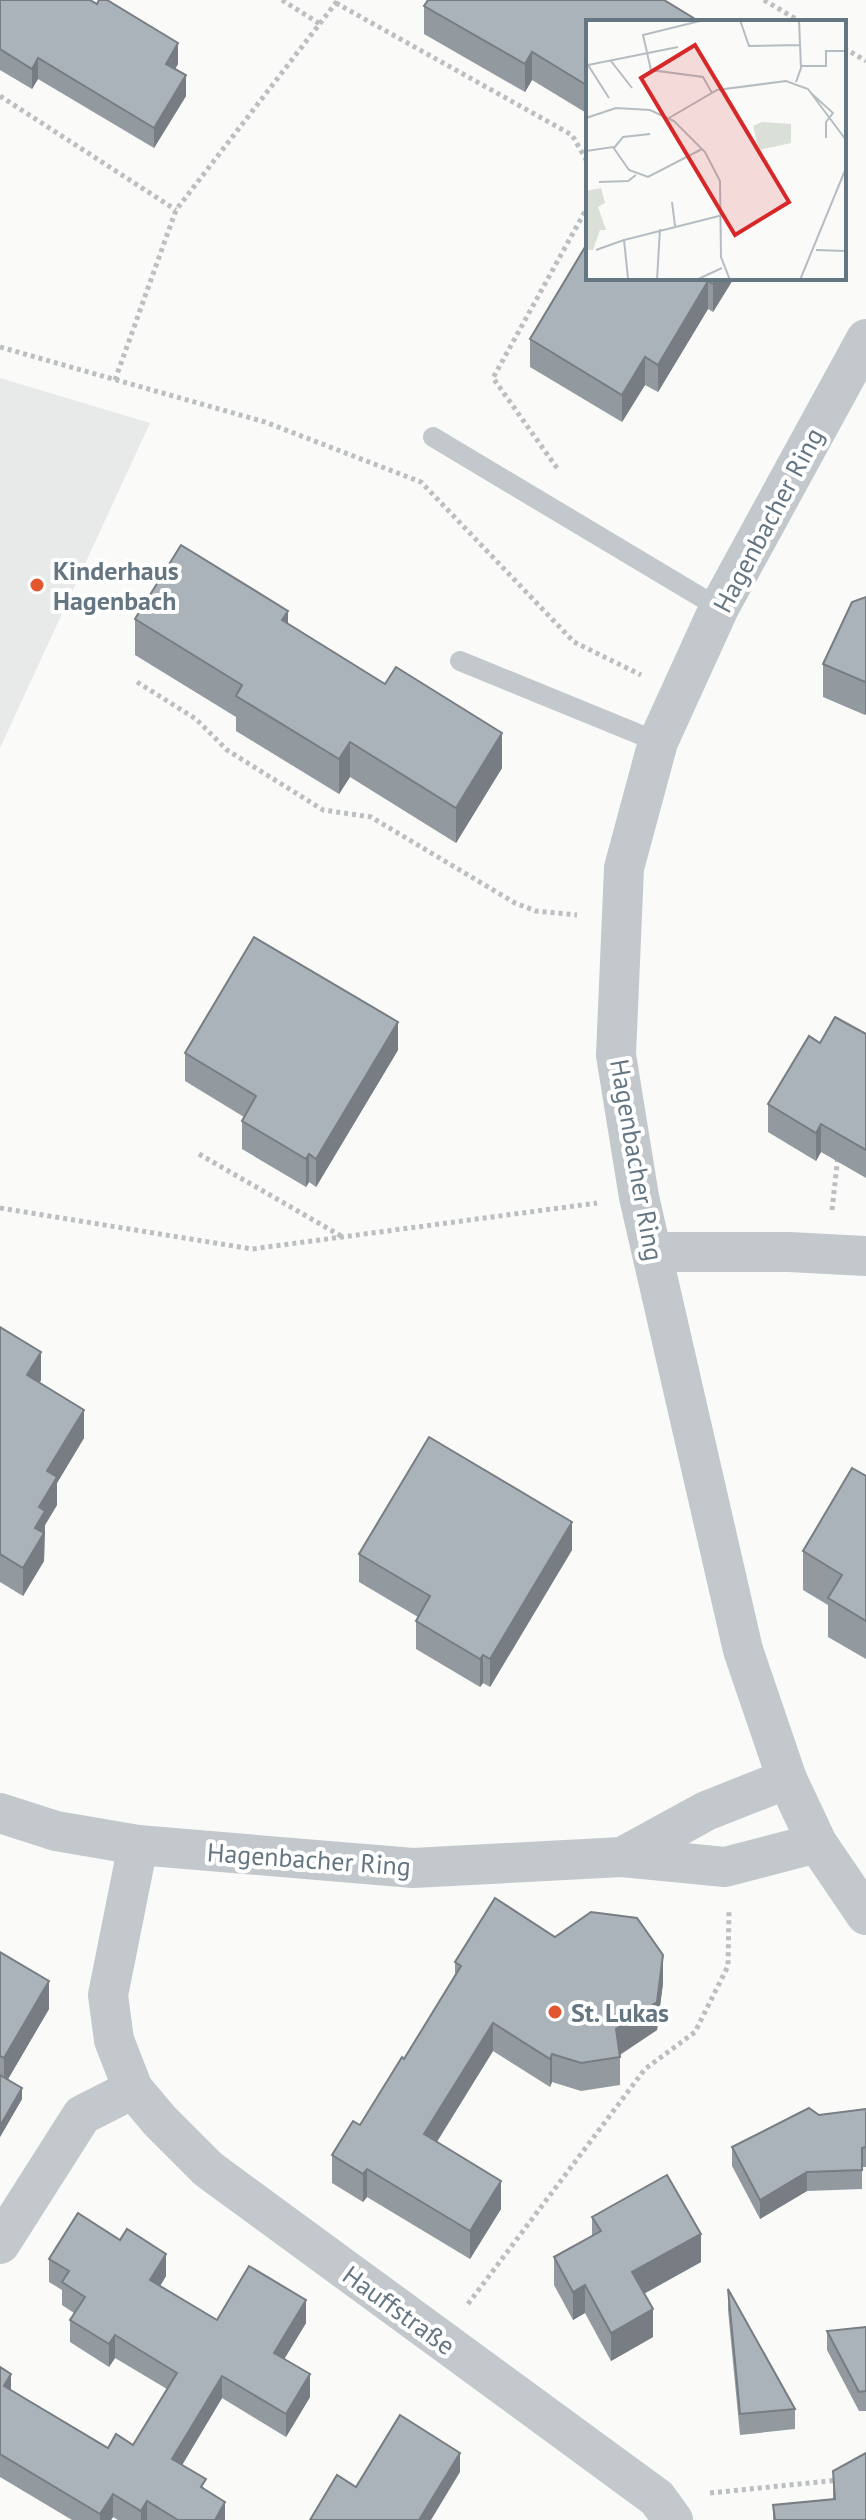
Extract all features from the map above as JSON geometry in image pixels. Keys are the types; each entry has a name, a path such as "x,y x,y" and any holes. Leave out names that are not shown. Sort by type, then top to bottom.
{"street":[{"name":"Hagenbacher Ring","path":"0,1813 56,1831 138,1845 413,1868 622,1857 725,1867 817,1843 787,1779 743,1650 639,1197 616,1055 620,918 624,868 658,742 678,693 719,608 866,339"},
{"path":"653,1252 847,1255"},
{"name":"Hagenbacher Ring","path":"622,1857 706,1811 787,1779"},
{"path":"817,1843 866,1915"},
{"name":"Hauffstraße","path":"138,1845 108,1995 114,2040 133,2089 208,2169 665,2509"},
{"path":"0,2244 82,2115 133,2089"}],"lane":[{"path":"433,437 719,608"},
{"path":"460,661 658,742"}],"path":[{"path":"282,0 320,24"},
{"path":"764,0 798,20"},
{"path":"115,380 176,210 337,2 572,135 586,160"},
{"path":"846,49 866,61"},
{"path":"0,96 176,210"},
{"path":"557,469 493,378 586,210"},
{"path":"0,347 265,422 421,482 574,642 678,693"},
{"path":"137,682 196,719 227,750 323,810 371,817 515,903 536,911 620,918"},
{"path":"839,1144 847,1255"},
{"path":"199,1154 342,1237"},
{"path":"0,1208 252,1249 639,1197"},
{"path":"441,2340 645,2069 695,2032 728,1966 729,1899"},
{"path":"665,2509 851,2478"}],"shaded area":[{"name":"Kinderhaus Hagenbach","path":"0,378 150,423 0,748"}],"building":[{"path":"0,0 90,0 97,4 99,0 107,0 178,43 166,64 186,75 154,128 38,58 32,69 0,49"},
{"path":"428,0 664,0 697,20 586,20 586,85 532,52 525,64 424,6"},
{"path":"586,245 586,280 716,280 713,284 708,281 658,365 645,357 622,395 530,339"},
{"path":"181,545 288,611 282,620 385,684 396,667 502,733 456,808 350,742 339,759 236,696 242,685 135,619"},
{"path":"866,597 865,682 823,664 852,602"},
{"path":"254,937 398,1022 316,1159 309,1154 306,1159 242,1121 256,1096 185,1053"},
{"path":"835,1017 866,1034 866,1150 821,1124 816,1133 768,1104 809,1036 820,1043"},
{"path":"0,1327 41,1352 27,1375 84,1410 47,1471 57,1477 39,1507 45,1511 35,1528 44,1533 23,1568 0,1554"},
{"path":"429,1437 572,1522 490,1659 483,1655 480,1659 416,1621 430,1596 359,1554"},
{"path":"852,1468 866,1476 866,1621 828,1598 842,1575 803,1551"},
{"path":"495,1898 555,1937 591,1912 637,1918 663,1955 657,2002 616,2029 620,2057 581,2063 552,2054 550,2059 493,2023 424,2134 501,2181 470,2231 367,2169 363,2174 332,2155 353,2121 360,2125 402,2057 404,2059 461,1966 455,1962"},
{"path":"0,1952 49,1981 4,2058 0,2056"},
{"path":"0,2075 22,2088 0,2126"},
{"path":"809,2108 819,2115 866,2109 866,2147 862,2148 862,2170 807,2172 760,2200 732,2147"},
{"path":"667,2175 701,2234 632,2272 653,2309 611,2333 585,2285 573,2292 554,2257 601,2231 592,2217"},
{"path":"78,2213 120,2240 127,2229 166,2254 150,2280 217,2320 249,2266 306,2300 274,2353 310,2374 286,2414 222,2376 172,2459 206,2479 201,2487 225,2502 215,2520 178,2520 147,2501 141,2511 113,2494 100,2514 0,2454 0,2367 11,2374 4,2386 108,2448 116,2434 133,2445 177,2373 115,2335 109,2344 70,2320 85,2297 62,2282 69,2271 49,2259"},
{"path":"728,2289 795,2409 740,2414"},
{"path":"866,2327 866,2391 859,2392 827,2331"},
{"path":"400,2415 460,2453 419,2520 310,2520 337,2475 356,2487"},
{"path":"866,2453 866,2520 775,2520 773,2505 835,2499 833,2471"}],"place":[{"name":"Kinderhaus Hagenbach","path":"37,585"},
{"name":"St. Lukas","path":"555,2012"}]}
